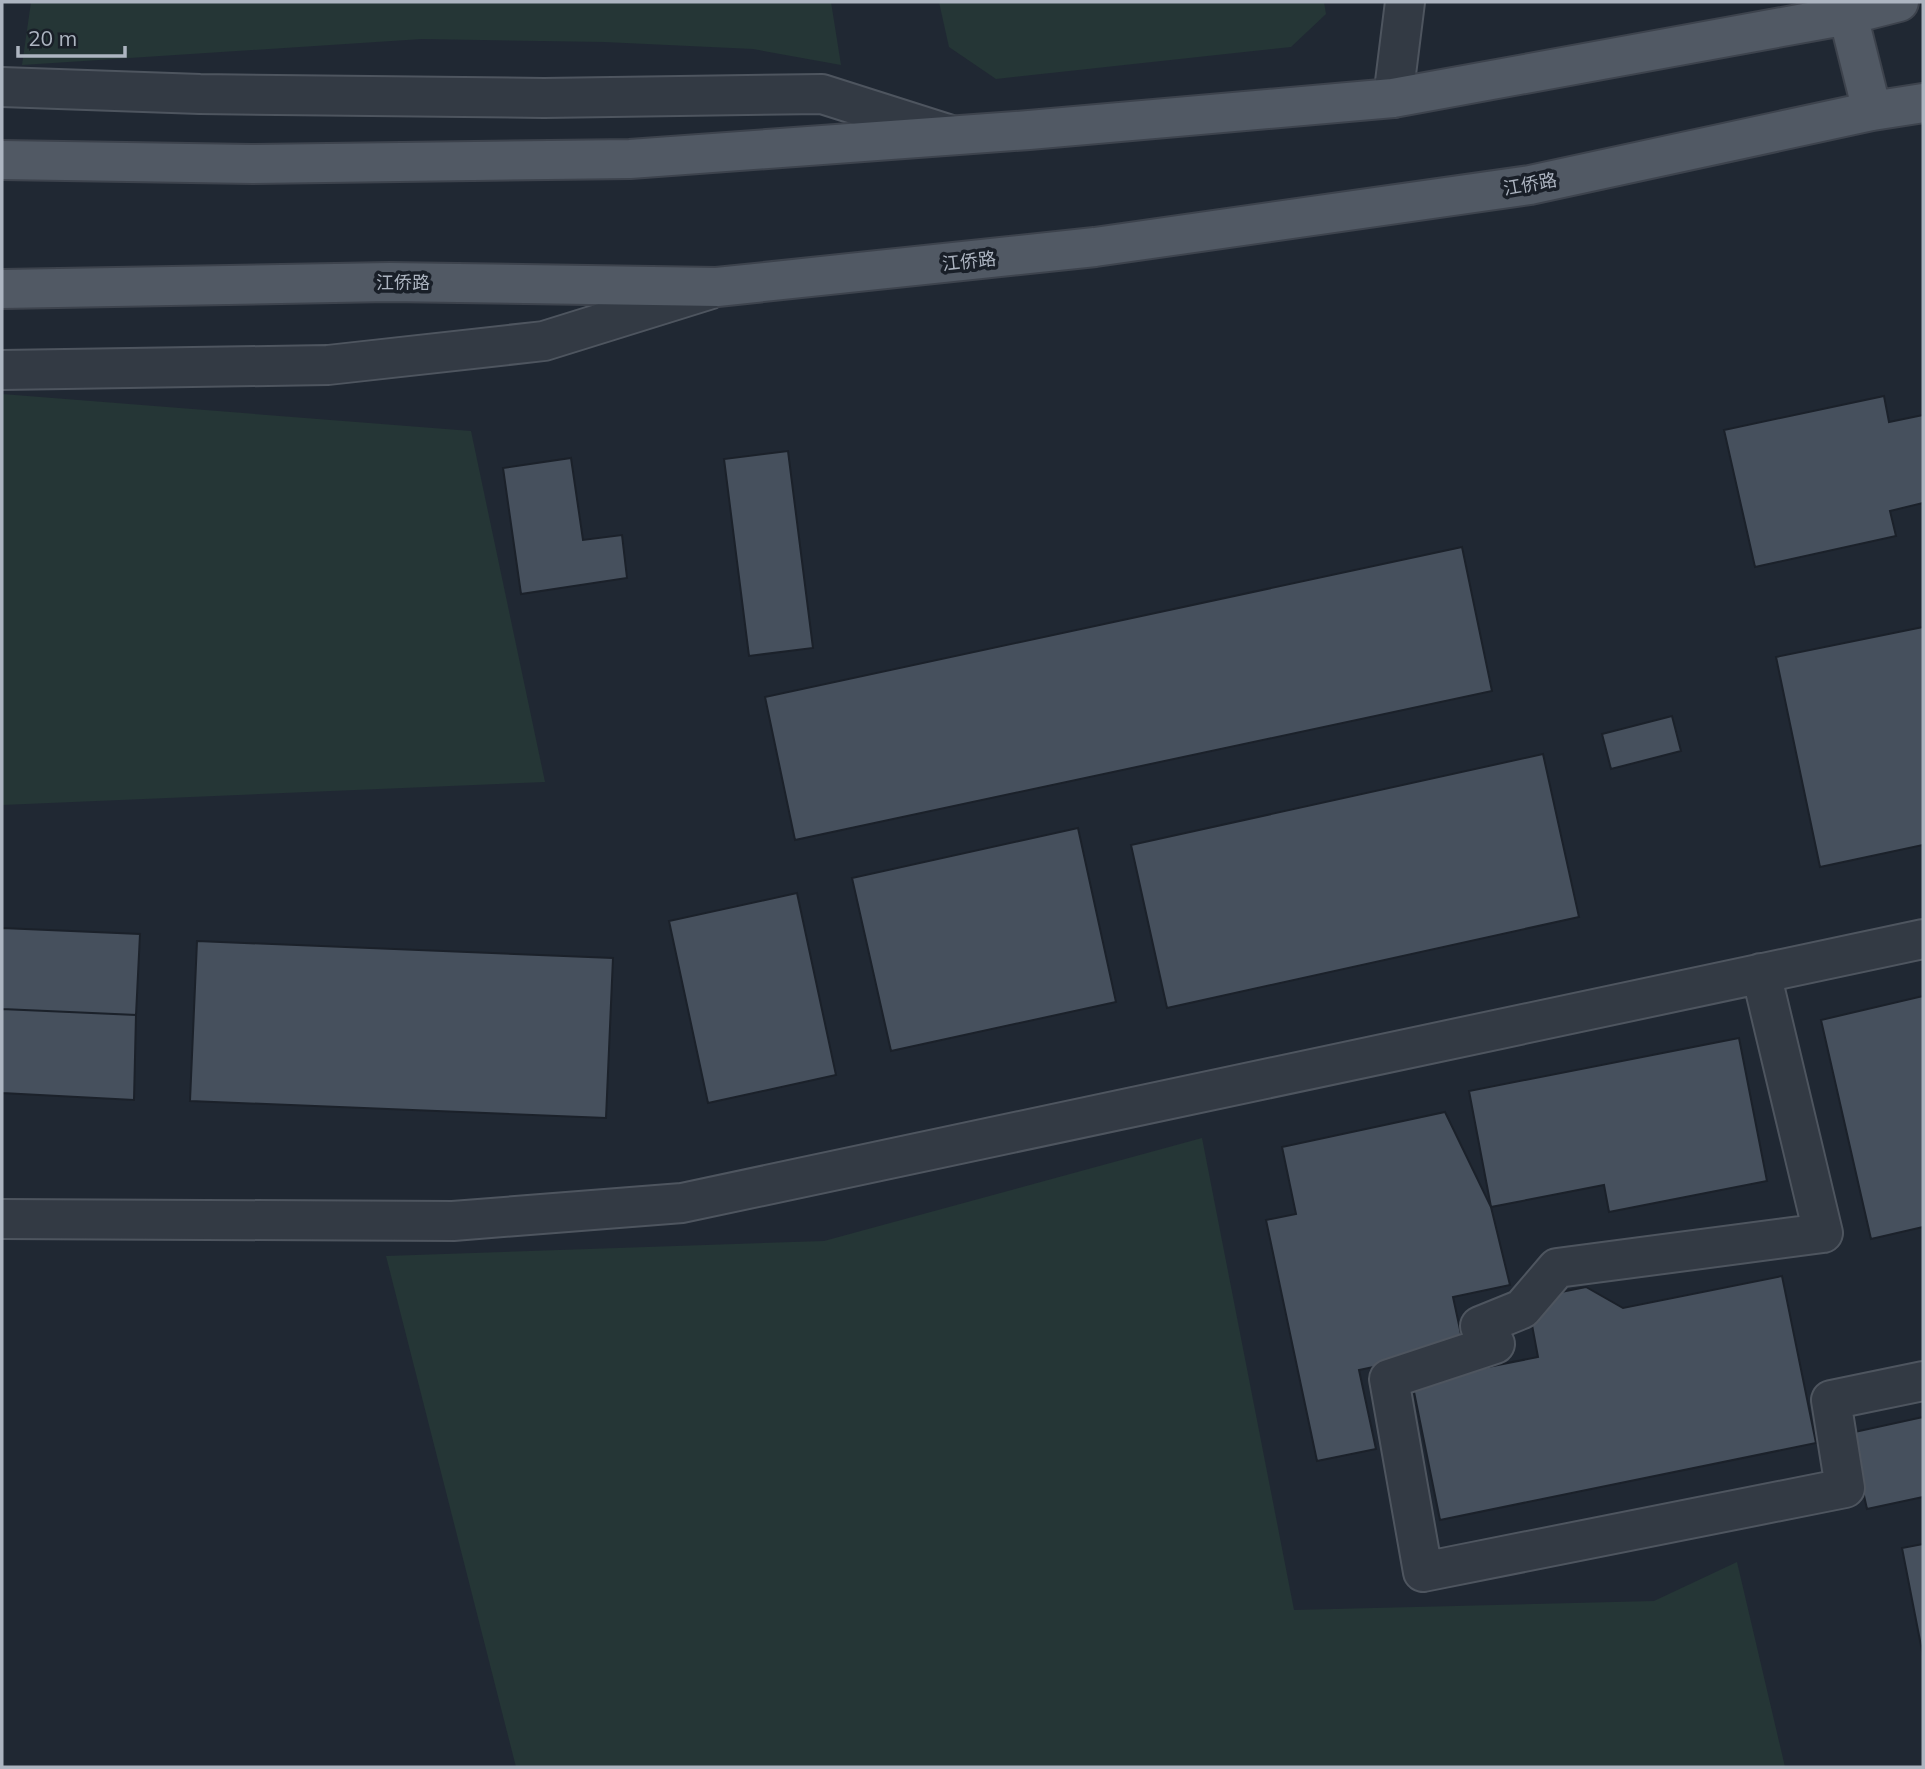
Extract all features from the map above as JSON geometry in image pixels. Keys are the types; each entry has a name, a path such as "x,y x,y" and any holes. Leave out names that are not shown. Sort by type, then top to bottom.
{"main road":[{"path":"2,160 252,164 630,159 951,135 1393,98 1848,15 1899,2"},
{"path":"1848,15 1872,111"},
{"name":"江侨路","path":"2,289 388,282 717,287 1095,247 1530,185 1872,111 1923,103"}],"street":[{"path":"1393,98 1405,2"},
{"path":"2,87 200,94 544,98 822,94 951,135"},
{"path":"2,370 328,365 544,341 717,287"},
{"path":"2,1219 453,1221 682,1203 1923,939"},
{"path":"1761,973 1823,1233 1557,1268 1522,1309 1480,1326 1495,1344 1389,1379 1423,1572 1845,1488 1831,1400 1923,1381"}],"shaded area":[{"path":"31,2 831,2 841,65 753,49 604,42 422,39 22,65"},
{"path":"939,2 1324,2 1326,14 1291,47 996,79 949,47"},
{"path":"2,394 471,431 545,782 2,805"},
{"path":"1202,1138 1294,1610 1654,1601 1737,1562 1785,1767 516,1767 386,1256 824,1241"}],"building":[{"path":"1884,396 1889,422 1923,415 1923,503 1890,511 1896,536 1755,567 1724,430"},
{"path":"788,451 813,648 749,656 724,459"},
{"path":"571,458 583,540 622,535 627,578 521,594 503,468"},
{"path":"1462,547 1492,691 795,840 765,697"},
{"path":"1923,627 1923,845 1820,867 1776,657"},
{"path":"1672,716 1681,751 1611,769 1602,734"},
{"path":"1543,754 1579,917 1167,1008 1131,845"},
{"path":"1078,828 1116,1002 891,1051 852,878"},
{"path":"797,893 836,1075 708,1103 669,921"},
{"path":"2,928 140,934 136,1015 2,1009"},
{"path":"197,941 613,958 606,1118 190,1101"},
{"path":"1923,996 1923,1227 1871,1239 1821,1020"},
{"path":"2,1009 136,1015 134,1100 2,1093"},
{"path":"1739,1038 1767,1181 1609,1212 1604,1185 1491,1207 1469,1091"},
{"path":"1445,1112 1491,1207 1510,1285 1453,1297 1464,1348 1359,1370 1376,1449 1317,1461 1266,1220 1296,1214 1282,1147"},
{"path":"1782,1276 1816,1443 1440,1520 1412,1382 1538,1357 1532,1325 1551,1294 1586,1287 1623,1308"},
{"path":"1923,1417 1923,1497 1867,1509 1850,1433"},
{"path":"1923,1544 1923,1656 1902,1548"}]}
